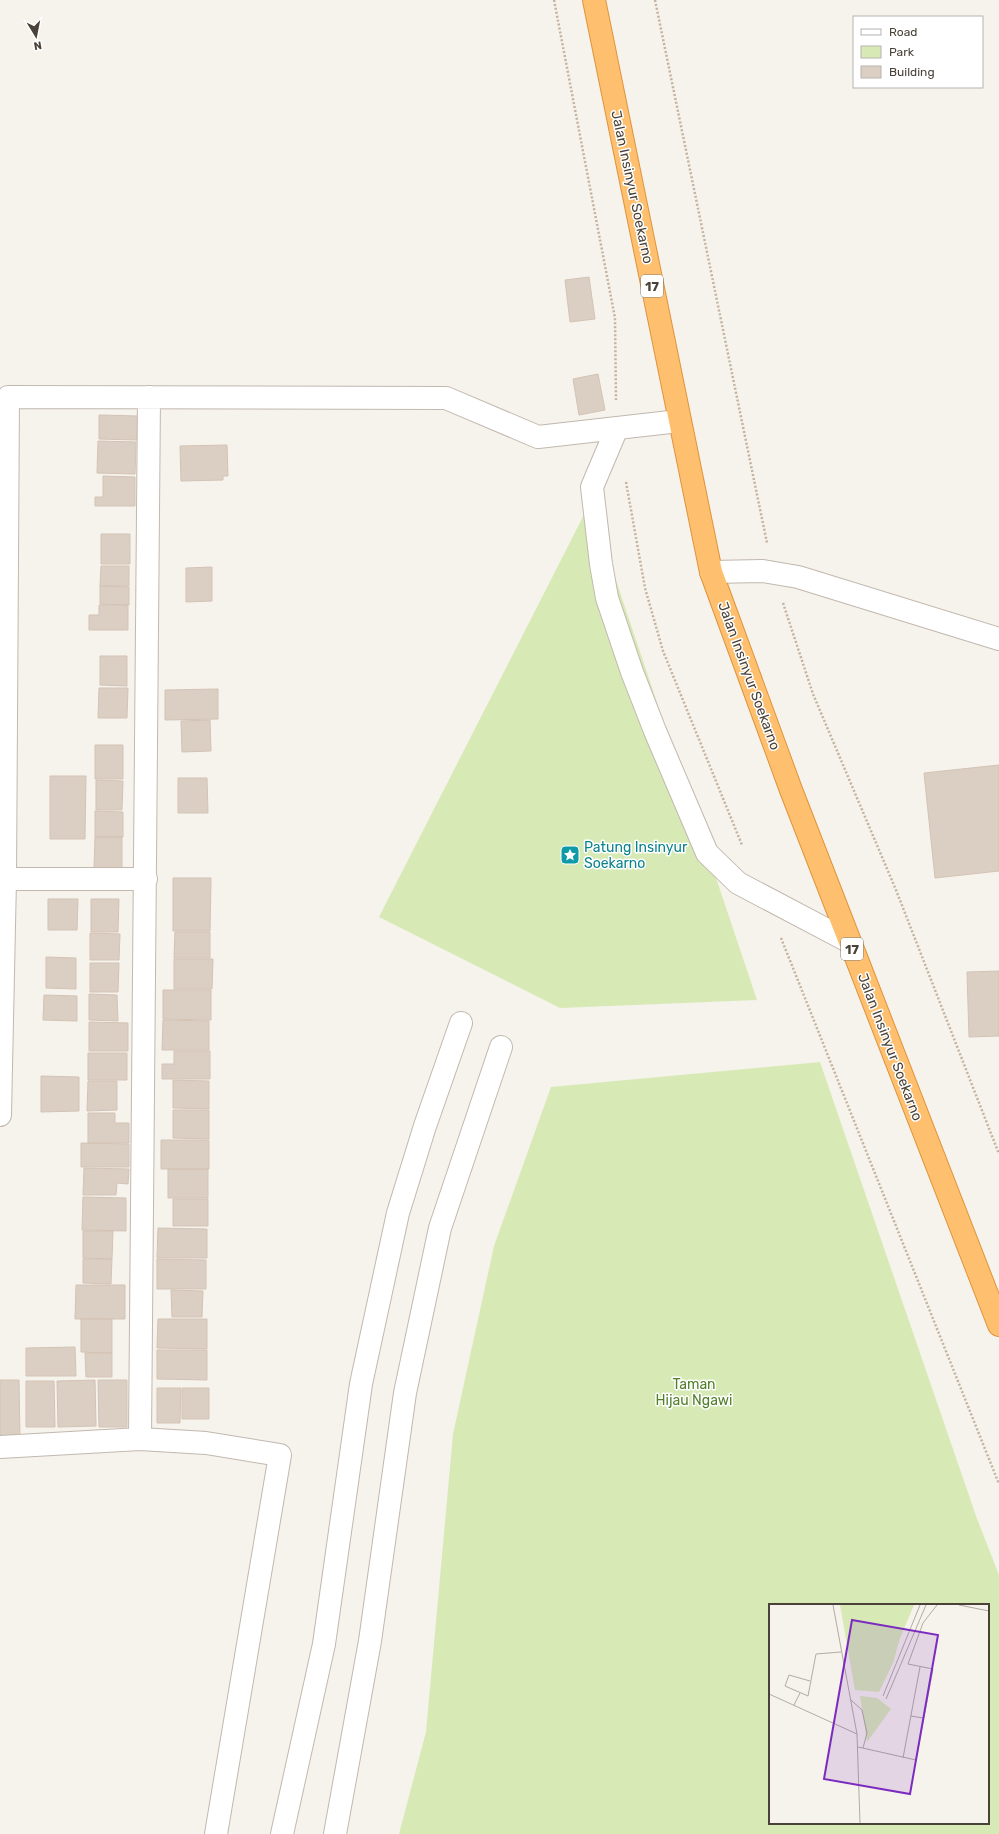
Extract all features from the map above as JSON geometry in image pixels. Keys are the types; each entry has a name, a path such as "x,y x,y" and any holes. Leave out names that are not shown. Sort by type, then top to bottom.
{"highway":[{"name":"Jalan Insinyur Soekarno","path":"594,0 711,572 788,782 999,1325"}],"street":[{"path":"0,1116 5,879 8,396 446,398 538,437 679,421"},
{"path":"140,1439 149,397"},
{"path":"617,428 592,487 601,564 607,598 632,672 707,853 738,883 850,942"},
{"path":"711,572 763,571 798,577 999,639"},
{"path":"5,879 146,879"},
{"path":"282,1834 324,1644 361,1384 398,1213 425,1126 461,1023"},
{"path":"335,1834 370,1641 405,1393 440,1228 501,1047"},
{"path":"0,1447 140,1439 206,1442 280,1455 216,1834"}],"path":[{"path":"554,0 615,318 617,428"},
{"path":"626,481 645,588 663,651 743,846"},
{"path":"764,896 999,1484"}],"green space":[{"path":"590,503 757,1000 560,1008 379,917"},
{"name":"Taman Hijau Ngawi","path":"820,1062 976,1516 999,1575 999,1834 399,1834 426,1732 453,1434 494,1246 551,1087"}],"building":[{"path":"589,277 595,319 570,322 565,280"},
{"path":"598,374 605,410 579,415 573,379"},
{"path":"99,415 138,416 137,440 99,439"},
{"path":"98,441 136,442 135,474 97,473"},
{"path":"227,445 228,476 223,476 223,480 181,481 180,446"},
{"path":"103,476 135,477 135,506 95,506 95,497 103,497"},
{"path":"101,534 130,534 130,564 101,564"},
{"path":"101,566 129,566 129,586 100,586"},
{"path":"212,567 212,601 186,602 186,568"},
{"path":"100,586 129,587 129,605 100,604"},
{"path":"99,605 128,605 128,630 89,630 89,615 99,615"},
{"path":"100,656 127,656 127,686 100,685"},
{"path":"99,688 128,688 127,718 98,718"},
{"path":"218,689 218,719 165,720 165,690"},
{"path":"210,720 211,751 182,752 181,721"},
{"path":"95,745 123,745 123,779 95,779"},
{"path":"999,765 999,871 935,878 924,773"},
{"path":"50,776 86,776 85,839 50,839"},
{"path":"178,778 207,778 208,813 178,813"},
{"path":"96,780 123,781 122,810 96,810"},
{"path":"95,811 123,812 123,837 95,837"},
{"path":"95,837 122,837 122,869 94,869"},
{"path":"173,878 211,878 210,931 173,931"},
{"path":"48,899 78,899 77,930 48,930"},
{"path":"91,899 119,899 118,932 91,932"},
{"path":"175,932 210,932 210,958 174,958"},
{"path":"90,933 120,934 119,960 90,960"},
{"path":"46,957 76,958 76,989 46,988"},
{"path":"174,959 213,959 212,989 174,989"},
{"path":"90,963 119,963 118,992 90,992"},
{"path":"999,971 999,1036 969,1037 967,972"},
{"path":"163,990 211,990 211,1020 163,1019"},
{"path":"89,994 117,995 118,1021 89,1020"},
{"path":"44,995 77,996 77,1021 43,1020"},
{"path":"163,1020 209,1021 209,1050 162,1050"},
{"path":"89,1022 128,1023 128,1051 89,1051"},
{"path":"174,1051 210,1051 210,1079 162,1079 162,1064 174,1064"},
{"path":"88,1053 127,1053 127,1080 88,1080"},
{"path":"41,1076 79,1077 79,1111 41,1112"},
{"path":"173,1080 209,1081 209,1109 173,1108"},
{"path":"88,1081 117,1081 117,1110 87,1111"},
{"path":"173,1110 209,1110 209,1139 173,1138"},
{"path":"88,1113 115,1113 115,1123 129,1123 129,1143 88,1143"},
{"path":"161,1140 209,1140 209,1169 161,1169"},
{"path":"81,1143 129,1144 129,1167 81,1167"},
{"path":"84,1168 129,1169 128,1184 117,1183 116,1195 83,1195"},
{"path":"168,1169 208,1169 208,1198 168,1198"},
{"path":"83,1197 126,1198 126,1231 82,1230"},
{"path":"173,1199 208,1199 208,1226 173,1226"},
{"path":"158,1228 207,1229 207,1258 157,1258"},
{"path":"83,1231 113,1231 112,1259 83,1258"},
{"path":"83,1259 112,1259 111,1284 83,1283"},
{"path":"157,1259 206,1260 206,1289 157,1289"},
{"path":"76,1285 125,1285 125,1319 75,1319"},
{"path":"171,1290 203,1291 202,1317 172,1317"},
{"path":"81,1319 112,1319 112,1353 81,1352"},
{"path":"158,1319 207,1319 207,1349 157,1348"},
{"path":"75,1347 76,1376 26,1376 26,1348"},
{"path":"157,1350 207,1350 207,1380 157,1379"},
{"path":"85,1353 112,1353 112,1377 86,1377"},
{"path":"0,1380 19,1380 20,1441 0,1441"},
{"path":"95,1380 96,1426 58,1427 57,1381"},
{"path":"98,1380 127,1380 127,1427 99,1427"},
{"path":"26,1381 54,1381 55,1427 26,1427"},
{"path":"157,1388 181,1388 180,1423 157,1423"},
{"path":"182,1388 209,1388 209,1419 182,1419"}],"place":[{"name":"Patung Insinyur Soekarno","path":"570,855"}]}
